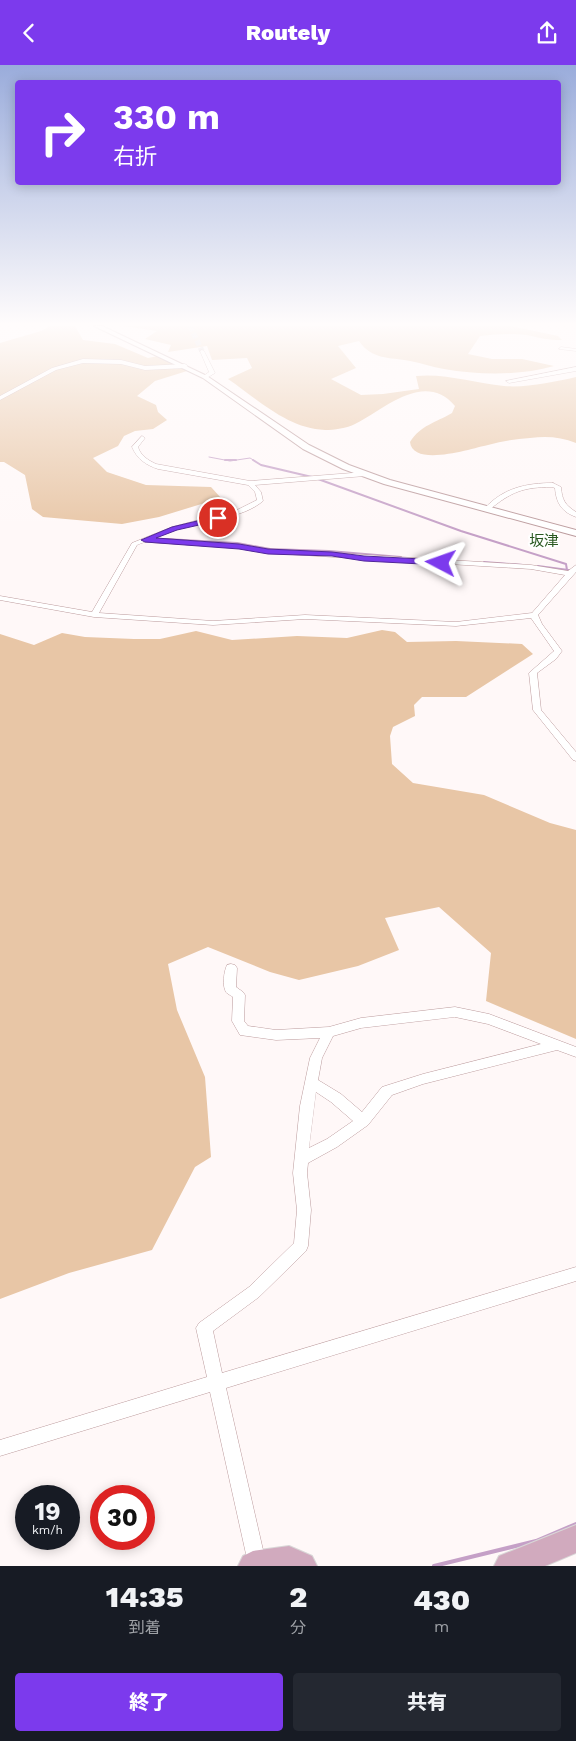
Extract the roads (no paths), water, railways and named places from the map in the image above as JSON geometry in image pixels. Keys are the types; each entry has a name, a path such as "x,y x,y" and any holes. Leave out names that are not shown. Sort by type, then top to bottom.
{"main road":[{"path":"510,1566 576,1539"},
{"path":"255,1565 289,1561 302,1566"}],"street":[{"path":"233,396 306,447 323,457 365,474 396,485 576,533"},
{"path":"142,438 135,447 136,452 147,463 158,467 250,483 365,474"},
{"path":"94,615 134,544 175,528 231,515 250,507 260,501 260,496 250,483"},
{"path":"488,509 507,492 517,488 553,485 558,487 559,501 576,515"},
{"path":"145,540 239,546 268,551 573,570"},
{"path":"0,599 94,615 213,623 305,617 456,624 534,615 573,570"},
{"path":"534,615 536,622 555,644 558,651 556,657 540,665 533,673 537,710 576,758"},
{"path":"231,969 230,989 239,995 238,1021 244,1031 276,1035 330,1032 366,1022 455,1012 489,1019 576,1053"},
{"path":"255,1565 204,1328 254,1292 301,1246 304,1210 300,1173 311,1082 316,1058 330,1032"},
{"path":"301,1160 332,1143 363,1121 387,1091 423,1079 556,1045"},
{"path":"311,1082 336,1098 363,1121"},
{"path":"0,1448 576,1275"}],"waterway":[{"path":"209,457 230,461 250,458 255,461"},
{"path":"225,460 236,460"},
{"path":"253,460 261,465 312,477"},
{"path":"318,479 461,531 566,564 567,570"},
{"path":"166,539 237,543 270,549 329,551 401,557"},
{"path":"484,562 523,565"},
{"path":"538,566 567,570"},
{"path":"567,570 576,571"},
{"path":"434,1566 536,1541 576,1524"}],"district":[{"name":"坂津","path":"544,541"}]}
